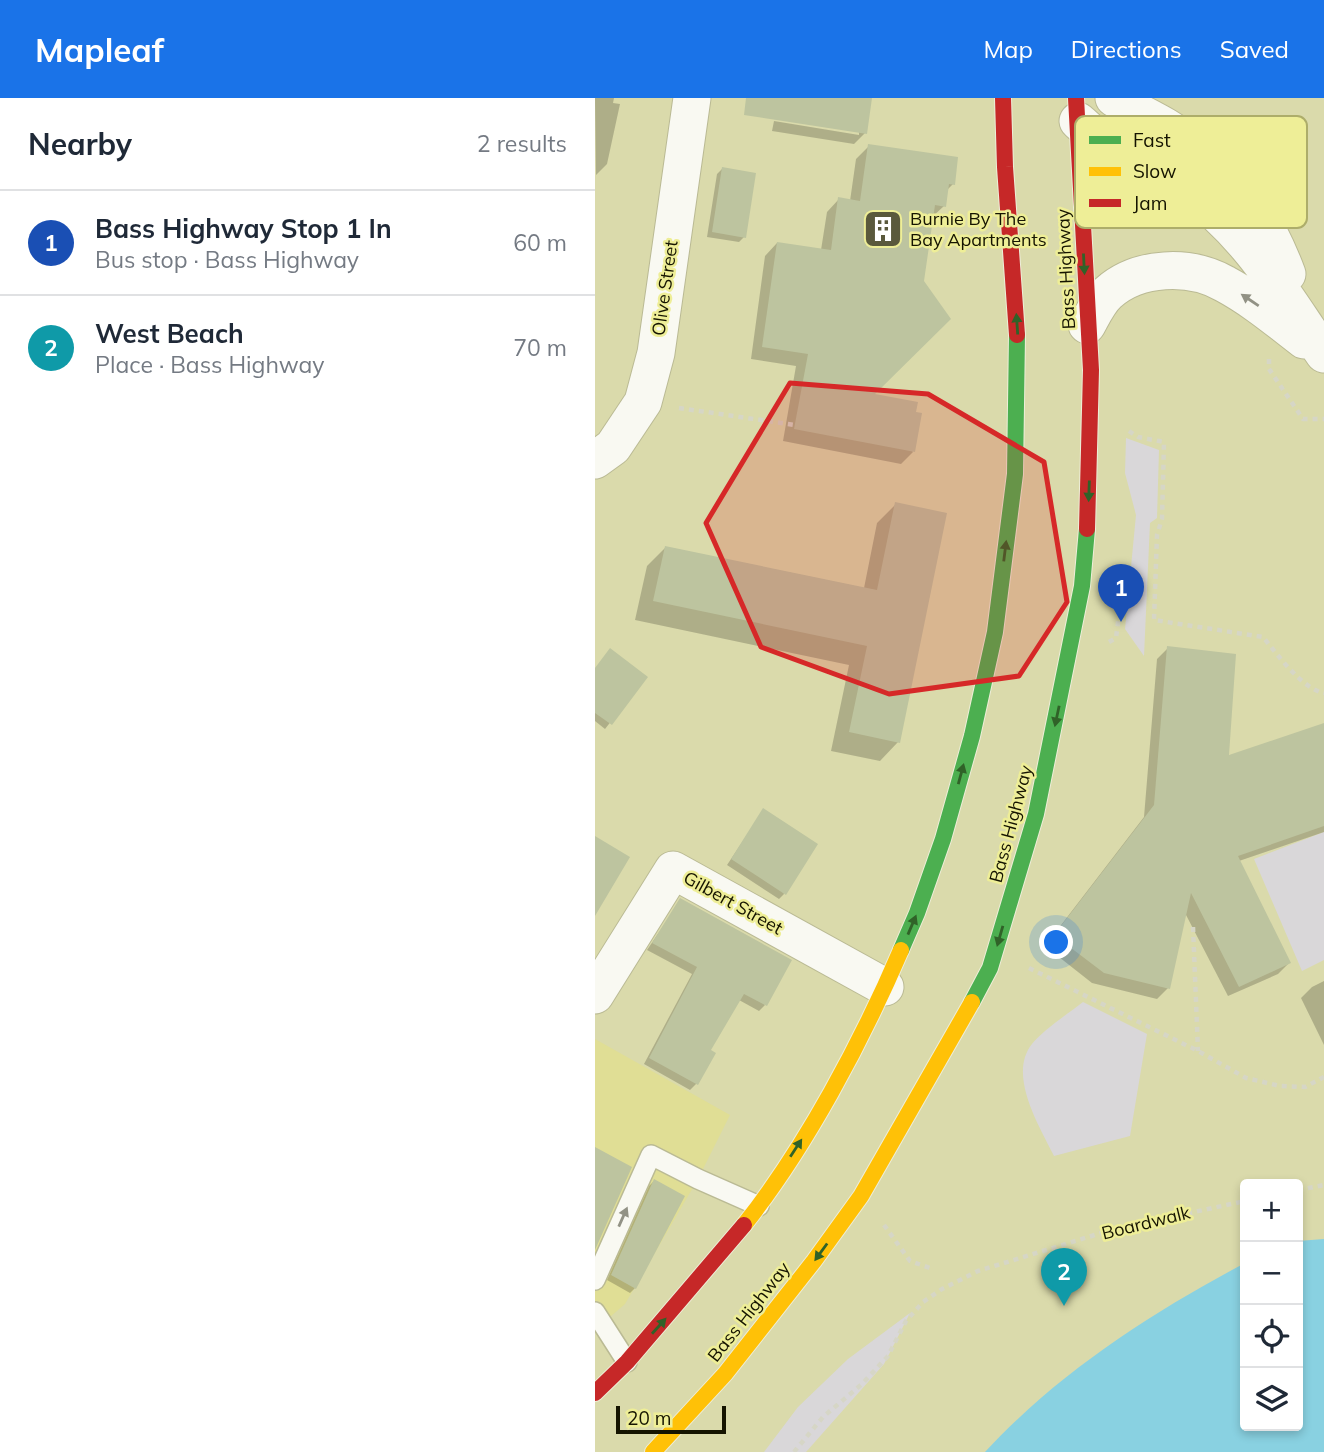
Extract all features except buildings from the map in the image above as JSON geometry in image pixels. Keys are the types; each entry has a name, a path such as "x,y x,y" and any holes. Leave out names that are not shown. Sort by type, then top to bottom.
{"highway":[{"path":"595,1393 627,1362 685,1297 759,1206 821,1110 885,987 917,913 943,839 972,736 997,619 1015,474 1018,345 1005,167 1003,98"},
{"name":"Bass Highway","path":"1071,108 1075,162"},
{"name":"Bass Highway","path":"653,1452 725,1374 814,1261 861,1196 957,1031 990,968 1036,814 1082,586 1089,513 1092,429 1091,370 1080,228"}],"street":[{"name":"Olive Street","path":"595,460 613,447 643,402 656,353 692,98"},
{"path":"1114,98 1146,116"},
{"path":"1231,228 1249,246 1277,282 1319,346"},
{"path":"1266,228 1319,346"},
{"path":"1087,325 1107,294 1134,277 1161,271 1191,272 1223,283 1319,346"},
{"name":"Gilbert Street","path":"595,995 673,870 885,987"},
{"path":"595,1378 627,1362"}],"lane":[{"path":"595,1280 651,1155 759,1206"},
{"path":"595,1312 627,1362"}],"path":[{"path":"1268,351 1269,369 1303,419 1324,419"},
{"path":"643,402 795,425"},
{"path":"1120,425 1138,437 1164,442 1162,519 1157,535 1154,620 1263,637 1285,663 1315,691 1324,693"},
{"path":"1099,649 1116,638 1121,597"},
{"path":"1193,927 1198,1051"},
{"path":"1018,962 1198,1051 1246,1078 1280,1086 1305,1087 1324,1077"},
{"path":"1303,1190 1324,1185"},
{"path":"861,1196 910,1261 930,1268"},
{"name":"Boardwalk","path":"794,1452 823,1418 862,1384 888,1356 906,1321 923,1302 942,1289 978,1271 1111,1230 1240,1202"},
{"path":"800,1452 801,1442"}],"highlighted area":[{"path":"790,383 928,394 1044,462 1067,602 1019,676 889,694 761,647 706,523"}],"shaded area":[{"path":"1126,438 1159,450 1157,518 1150,523 1144,656 1125,629 1136,515 1125,473"},
{"path":"1324,832 1324,960 1302,971 1254,859"},
{"path":"1083,1002 1147,1034 1130,1136 1054,1156 1028,1101 1024,1085 1025,1057 1042,1034"},
{"path":"595,1039 730,1115 698,1179 625,1304 595,1330"},
{"path":"910,1313 884,1364 806,1452 764,1452 798,1407 848,1359"}],"water":[{"path":"1324,1239 1324,1452 985,1452 1043,1396 1107,1347 1240,1266 1240,1431 1303,1431 1303,1241"}],"traffic: fast":[{"path":"901,950 943,839 972,736 995,632 1015,474 1017,335"},
{"path":"972,1002 990,968 1036,814 1082,586 1087,529"}],"traffic: slow":[{"path":"744,1225 811,1128 851,1056 901,950"},
{"path":"653,1452 725,1374 814,1261 861,1196 972,1002"}],"traffic: jam":[{"path":"1003,98 1017,335"},
{"path":"1076,98 1077,116"},
{"path":"1083,228 1091,370 1087,529"},
{"path":"595,1393 627,1362 744,1225"}],"place":[{"name":"Burnie By The Bay Apartments","path":"883,229"},
{"name":"Bass Highway Stop 1 In","path":"1121,622"},
{"name":"West Beach","path":"1064,1306"}]}
